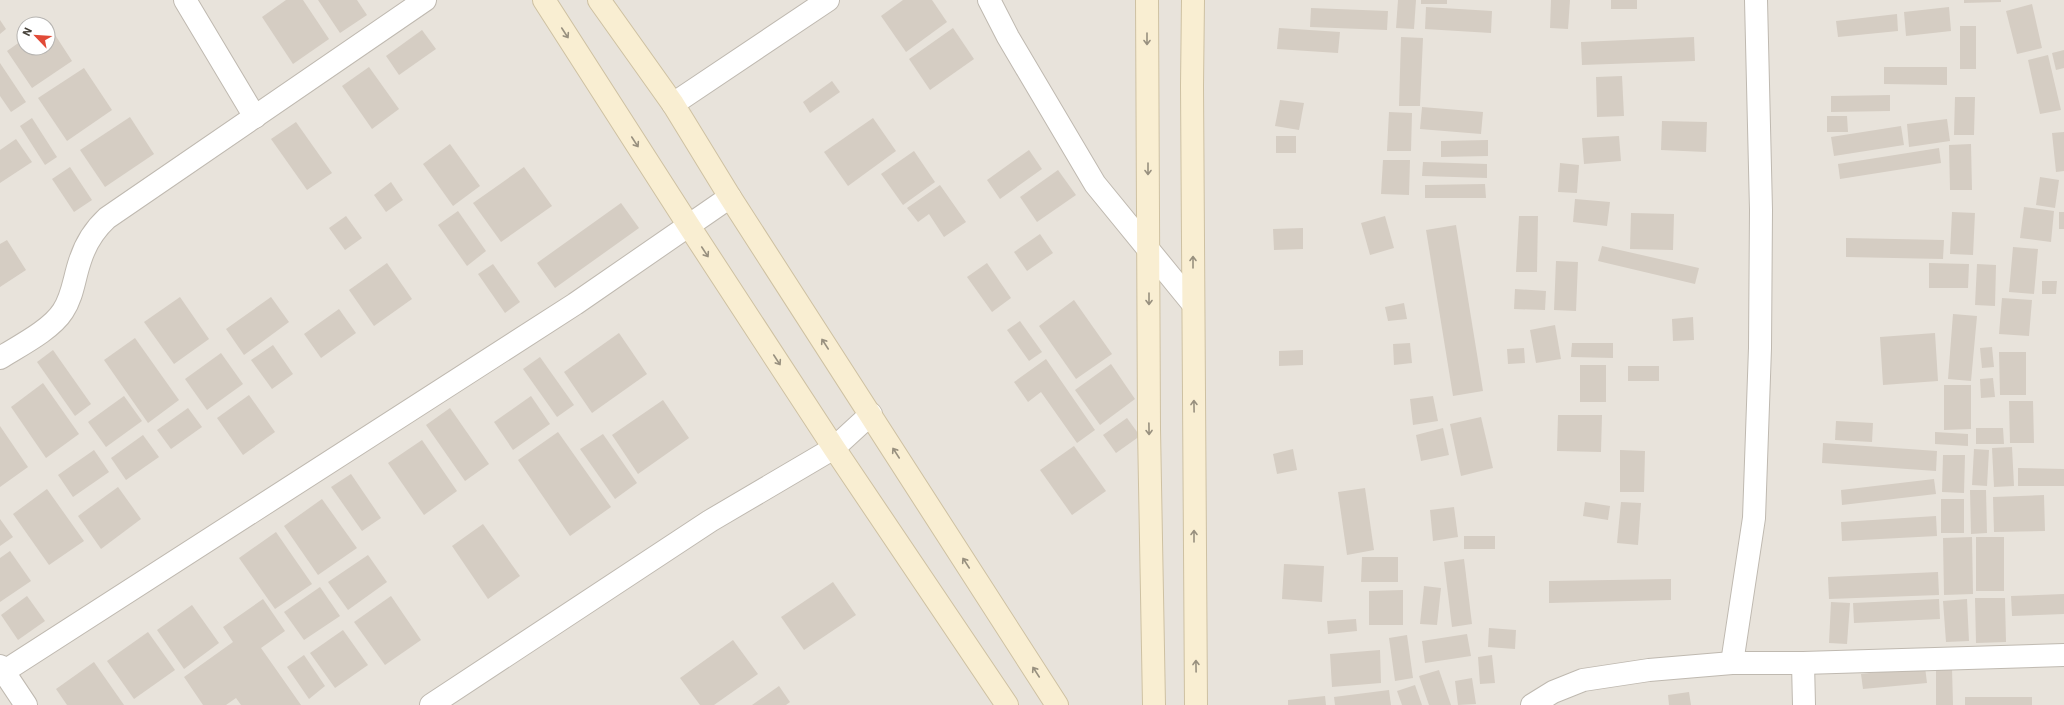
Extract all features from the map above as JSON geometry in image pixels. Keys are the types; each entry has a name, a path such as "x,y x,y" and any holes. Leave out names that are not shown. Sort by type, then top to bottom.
{"main road":[{"path":"544,0 834,448 1007,705"},
{"path":"599,0 673,104 730,197 1057,705"},
{"path":"1147,0 1150,702"},
{"path":"1193,0 1192,86 1196,705"}],"street":[{"path":"185,0 255,117"},
{"path":"0,358 40,332 62,312 68,302 80,261 89,239 96,228 107,218 424,0"},
{"path":"673,104 828,0"},
{"path":"989,0 1008,37 1094,184 1193,304"},
{"path":"1732,663 1754,518 1760,348 1761,210 1756,0"},
{"path":"26,705 1,670 575,304 730,197"},
{"path":"431,705 710,521 834,448 871,414"},
{"path":"1532,705 1553,692 1583,680 1649,670 1732,663 1803,663 2064,655"},
{"path":"1803,663 1804,705"}],"shaded area":[{"path":"0,0 2064,0 2064,705 0,705"}],"building":[{"path":"286,0 303,0 329,39 293,64 262,17"},
{"path":"318,0 357,0 367,15 340,33"},
{"path":"903,0 932,0 947,22 906,52 881,16"},
{"path":"1398,0 1416,0 1414,29 1396,28"},
{"path":"1421,0 1447,0 1447,4 1421,4"},
{"path":"1551,0 1570,0 1568,29 1550,28"},
{"path":"1611,0 1637,0 1637,9 1611,9"},
{"path":"1964,0 2001,0 2001,2 1964,3"},
{"path":"2032,4 2042,48 2017,54 2006,11"},
{"path":"1426,7 1492,11 1491,33 1425,29"},
{"path":"1949,7 1951,31 1906,36 1904,12"},
{"path":"1311,8 1388,11 1387,30 1310,27"},
{"path":"1897,14 1898,31 1838,37 1836,21"},
{"path":"0,20 6,29 0,34"},
{"path":"1960,26 1976,26 1976,69 1960,69"},
{"path":"953,28 974,59 930,90 909,59"},
{"path":"1279,28 1340,32 1338,53 1277,49"},
{"path":"422,30 436,49 399,75 386,56"},
{"path":"56,36 72,61 32,88 7,51 16,45 16,56 56,56"},
{"path":"1401,37 1423,38 1420,106 1399,106"},
{"path":"1694,37 1695,61 1582,65 1581,42"},
{"path":"2064,50 2064,68 2056,70 2052,53"},
{"path":"2048,55 2061,110 2040,114 2028,60"},
{"path":"0,63 26,102 11,112 0,96"},
{"path":"369,67 399,109 372,129 342,86"},
{"path":"1884,67 1947,67 1947,85 1884,84"},
{"path":"84,68 112,110 67,141 38,98"},
{"path":"1622,76 1624,116 1597,117 1596,77"},
{"path":"832,81 840,92 810,113 803,102"},
{"path":"1890,95 1890,111 1831,112 1831,96"},
{"path":"1955,97 1975,97 1974,135 1954,135"},
{"path":"1280,100 1304,103 1299,130 1275,126"},
{"path":"1422,107 1483,112 1481,134 1420,129"},
{"path":"1389,112 1412,113 1411,151 1387,151"},
{"path":"1827,116 1847,116 1848,132 1827,132"},
{"path":"130,117 154,154 105,187 80,150"},
{"path":"32,118 57,157 45,165 20,126"},
{"path":"873,118 896,151 848,186 824,152"},
{"path":"1947,119 1950,141 1909,147 1907,124"},
{"path":"1662,121 1707,122 1706,152 1661,150"},
{"path":"296,122 332,173 307,190 271,139"},
{"path":"1901,126 1904,145 1834,156 1831,137"},
{"path":"2064,132 2064,171 2056,172 2052,133"},
{"path":"1276,136 1296,136 1296,153 1276,153"},
{"path":"1619,136 1621,161 1584,164 1582,138"},
{"path":"16,139 32,162 0,183 0,150"},
{"path":"1488,140 1488,156 1441,157 1441,141"},
{"path":"450,144 480,186 453,206 423,164"},
{"path":"1971,144 1972,190 1950,190 1949,145"},
{"path":"1939,148 1941,163 1840,179 1838,164"},
{"path":"1029,150 1042,169 1000,199 987,180"},
{"path":"914,151 935,182 903,205 881,174"},
{"path":"1383,160 1410,160 1409,195 1381,194"},
{"path":"1423,162 1487,164 1487,178 1422,176"},
{"path":"1560,163 1579,165 1577,193 1558,192"},
{"path":"70,167 92,200 74,212 52,179"},
{"path":"524,167 552,206 501,242 473,203"},
{"path":"1058,170 1076,195 1037,222 1020,197"},
{"path":"2040,177 2059,180 2055,208 2036,205"},
{"path":"391,182 403,200 386,212 374,195"},
{"path":"1485,184 1486,198 1425,198 1425,185"},
{"path":"940,185 966,222 944,237 929,214 918,222 907,208"},
{"path":"1575,199 1610,202 1607,226 1573,222"},
{"path":"621,203 639,228 555,288 537,263"},
{"path":"2024,207 2054,211 2051,242 2020,238"},
{"path":"458,211 486,251 467,266 438,225"},
{"path":"1952,212 1975,213 1973,255 1950,254"},
{"path":"2059,212 2064,212 2064,229 2059,229"},
{"path":"1631,213 1674,214 1673,250 1630,249"},
{"path":"346,216 362,238 345,250 329,228"},
{"path":"1385,216 1394,248 1370,255 1361,223"},
{"path":"1519,216 1538,216 1537,272 1516,272"},
{"path":"1456,225 1483,391 1453,396 1426,230"},
{"path":"1303,228 1303,249 1274,250 1273,229"},
{"path":"1040,234 1053,253 1027,271 1014,252"},
{"path":"1846,238 1944,240 1943,259 1846,257"},
{"path":"7,240 26,270 0,287 0,244"},
{"path":"1602,246 1699,268 1695,284 1598,261"},
{"path":"2013,247 2038,249 2034,294 2009,292"},
{"path":"1556,261 1578,262 1576,311 1554,310"},
{"path":"387,263 412,299 374,326 349,290"},
{"path":"987,263 1011,298 992,312 967,277"},
{"path":"1929,263 1969,264 1968,288 1929,288"},
{"path":"493,264 520,302 505,313 478,274"},
{"path":"1977,264 1996,265 1995,306 1975,305"},
{"path":"2042,281 2057,281 2056,294 2042,294"},
{"path":"1515,289 1546,291 1545,310 1514,309"},
{"path":"180,297 209,339 174,364 144,322"},
{"path":"271,297 289,322 244,355 226,329"},
{"path":"2002,298 2032,300 2029,336 1999,334"},
{"path":"1074,300 1112,354 1076,379 1039,326"},
{"path":"1404,303 1407,319 1388,321 1385,307"},
{"path":"339,309 356,333 321,358 304,334"},
{"path":"1953,314 1977,316 1971,381 1948,379"},
{"path":"1693,317 1694,340 1673,341 1672,319"},
{"path":"1020,321 1042,352 1029,361 1007,330"},
{"path":"1555,325 1561,359 1536,363 1530,330"},
{"path":"619,333 647,374 592,413 564,372"},
{"path":"1935,333 1938,381 1883,385 1880,337"},
{"path":"135,338 179,400 148,423 104,360"},
{"path":"1410,343 1412,363 1394,365 1393,344"},
{"path":"1572,343 1613,343 1613,358 1571,357"},
{"path":"273,345 293,374 272,389 251,360"},
{"path":"1992,347 1994,367 1982,368 1980,348"},
{"path":"1524,348 1525,363 1508,364 1507,349"},
{"path":"53,350 91,404 75,416 37,362"},
{"path":"1303,350 1303,365 1279,366 1279,351"},
{"path":"1999,352 2026,352 2026,395 2000,395"},
{"path":"221,353 243,384 207,410 185,379"},
{"path":"540,357 574,405 557,417 523,369"},
{"path":"1046,359 1095,430 1077,443 1041,392 1028,402 1014,382"},
{"path":"1111,364 1135,399 1100,425 1075,390"},
{"path":"1580,365 1606,365 1606,402 1580,402"},
{"path":"1628,366 1659,366 1659,381 1628,381"},
{"path":"1993,378 1995,397 1981,398 1980,379"},
{"path":"43,383 79,434 46,458 11,407"},
{"path":"1944,385 1971,385 1971,429 1944,430"},
{"path":"249,395 275,432 243,455 217,418"},
{"path":"124,396 142,421 106,447 88,422"},
{"path":"531,396 550,424 513,450 494,422"},
{"path":"1433,396 1438,421 1413,425 1410,399"},
{"path":"663,400 689,438 638,474 612,435"},
{"path":"2009,401 2033,401 2034,443 2010,443"},
{"path":"188,408 202,427 171,449 157,430"},
{"path":"450,408 489,464 465,481 426,425"},
{"path":"1558,415 1602,415 1601,452 1557,451"},
{"path":"1481,417 1493,468 1461,476 1450,424"},
{"path":"1127,418 1140,436 1116,453 1103,435"},
{"path":"1836,421 1873,423 1872,442 1835,440"},
{"path":"0,426 28,467 0,487"},
{"path":"1443,428 1449,455 1421,461 1416,435"},
{"path":"1976,428 2003,428 2004,444 1976,444"},
{"path":"558,432 611,507 570,536 518,460"},
{"path":"1935,432 1968,434 1968,446 1935,444"},
{"path":"603,434 637,483 615,499 580,449"},
{"path":"143,435 159,457 126,480 111,458"},
{"path":"422,440 457,491 424,515 388,463"},
{"path":"1823,443 1937,451 1936,471 1822,463"},
{"path":"1074,446 1106,491 1072,515 1040,470"},
{"path":"2012,447 2014,486 1994,487 1992,448"},
{"path":"1293,449 1297,470 1277,474 1273,454"},
{"path":"1974,449 1989,450 1987,486 1972,485"},
{"path":"94,450 109,472 73,497 58,475"},
{"path":"1620,450 1645,451 1644,492 1620,492"},
{"path":"1943,455 1965,455 1964,493 1942,492"},
{"path":"2018,468 2064,469 2064,486 2018,486"},
{"path":"351,474 381,518 362,531 331,487"},
{"path":"1934,479 1936,494 1842,505 1841,490"},
{"path":"118,487 141,519 101,549 78,516"},
{"path":"1365,488 1374,550 1347,555 1338,492"},
{"path":"47,489 84,541 49,565 13,514"},
{"path":"1970,490 1986,490 1987,533 1971,534"},
{"path":"2044,495 2045,531 1994,532 1993,497"},
{"path":"322,499 357,548 318,575 284,526"},
{"path":"1941,499 1964,499 1964,533 1941,533"},
{"path":"1585,502 1610,506 1608,520 1583,516"},
{"path":"1621,502 1641,503 1638,545 1617,543"},
{"path":"1454,507 1458,537 1433,541 1430,510"},
{"path":"1936,516 1937,536 1842,541 1841,522"},
{"path":"0,519 13,537 0,546"},
{"path":"483,524 520,576 488,599 452,546"},
{"path":"276,532 312,584 275,609 239,558"},
{"path":"1464,536 1495,536 1495,549 1464,549"},
{"path":"1972,537 1973,594 1944,595 1943,538"},
{"path":"1976,537 2004,537 2004,591 1976,591"},
{"path":"10,551 31,581 0,602 0,558"},
{"path":"368,555 387,582 348,610 328,582"},
{"path":"1362,557 1398,557 1398,582 1361,582"},
{"path":"1464,559 1472,624 1452,627 1444,562"},
{"path":"1284,564 1324,566 1322,602 1282,599"},
{"path":"1938,572 1939,595 1829,599 1828,577"},
{"path":"1671,579 1671,600 1549,603 1549,581"},
{"path":"833,582 856,615 804,650 781,617"},
{"path":"1424,586 1441,588 1437,625 1420,624"},
{"path":"320,587 340,616 304,640 284,612"},
{"path":"1403,590 1403,625 1369,625 1369,591"},
{"path":"2064,594 2064,614 2012,616 2011,596"},
{"path":"27,596 45,621 18,640 1,615"},
{"path":"391,596 421,640 385,665 354,622"},
{"path":"1975,598 2005,598 2006,642 1976,643"},
{"path":"263,599 285,631 261,648 301,705 241,705 236,698 226,705 203,705 184,677 233,642 223,627"},
{"path":"1939,599 1940,619 1854,623 1853,603"},
{"path":"1967,599 1969,641 1946,642 1943,601"},
{"path":"1831,602 1850,603 1847,644 1829,643"},
{"path":"192,605 219,643 184,669 157,630"},
{"path":"1356,619 1357,631 1328,634 1327,621"},
{"path":"1489,628 1516,630 1515,649 1488,647"},
{"path":"343,630 368,665 335,688 310,653"},
{"path":"148,632 175,670 134,699 107,661"},
{"path":"1467,634 1471,656 1425,663 1422,641"},
{"path":"1407,635 1413,678 1395,681 1389,638"},
{"path":"733,640 758,674 714,705 700,705 680,678"},
{"path":"1380,650 1381,683 1332,687 1330,654"},
{"path":"304,655 325,686 309,699 287,667"},
{"path":"1492,655 1495,683 1480,684 1478,657"},
{"path":"94,662 124,705 67,705 56,689"},
{"path":"1925,667 1927,683 1863,689 1861,674"},
{"path":"1936,668 1952,668 1953,705 1936,705"},
{"path":"1439,670 1451,705 1429,705 1419,676"},
{"path":"1472,678 1476,704 1458,705 1455,681"},
{"path":"1415,685 1422,705 1402,705 1397,691"},
{"path":"779,686 790,702 786,705 752,705"},
{"path":"1389,690 1391,705 1335,705 1334,697"},
{"path":"1689,692 1691,705 1669,705 1668,695"},
{"path":"1325,696 1326,705 1288,705 1288,700"},
{"path":"1965,697 2032,697 2032,705 1965,705"}]}
